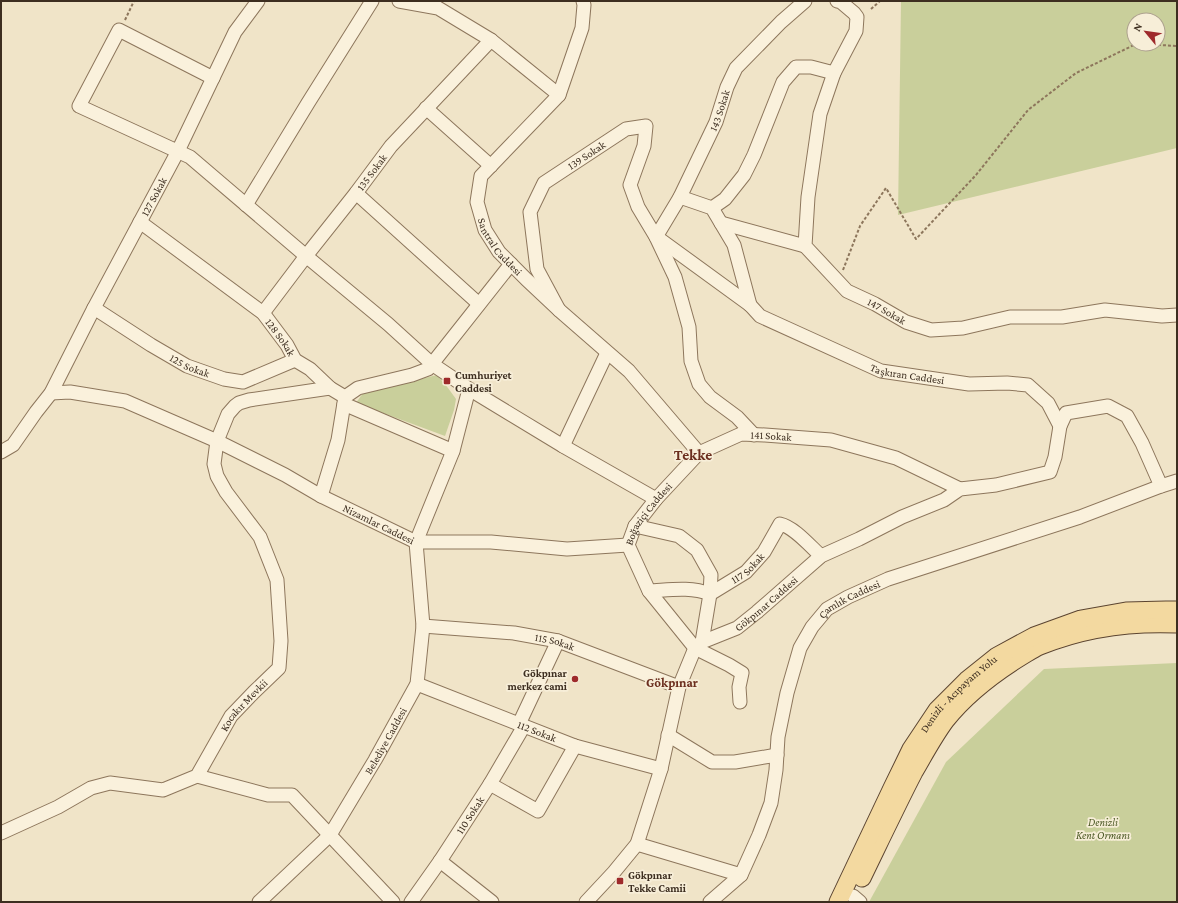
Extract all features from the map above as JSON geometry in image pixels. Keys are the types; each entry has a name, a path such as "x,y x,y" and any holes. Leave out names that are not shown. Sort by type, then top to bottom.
{"main road":[{"name":"Denizli - Acıpayam Yolu","path":"851,901 892,788 911,749 937,710 967,680 997,656 1034,636 1081,619 1126,611 1177,610"},
{"name":"Denizli - Acıpayam Yolu","path":"851,901 904,790 924,755 946,720 974,690 1005,667 1039,646 1082,632 1123,625 1160,623 1177,624"}],"street":[{"name":"127 Sokak","path":"1,452 13,445 51,393 94,308 178,151 235,32 258,1"},
{"path":"246,205 372,1"},
{"path":"400,1 438,8 491,40 559,95"},
{"name":"Santral Caddesi","path":"583,1 582,28 559,95 481,176 477,202 486,230 499,252 559,310 606,353 629,371 699,454"},
{"name":"143 Sokak","path":"656,237 680,197 716,122 727,87 736,68 781,22 805,1"},
{"path":"721,223 805,246 808,197 820,114 834,73 856,32 857,17 841,2 837,1"},
{"path":"213,78 119,30 79,106 190,157 388,324 432,364 469,389 563,446 656,499"},
{"name":"135 Sokak","path":"263,314 391,146 491,40"},
{"path":"712,208 725,199 744,175 754,155 783,82 796,67 811,67 834,73"},
{"path":"426,108 491,166"},
{"name":"139 Sokak","path":"559,310 537,269 530,212 544,183 626,129 646,126 644,146 630,184 638,207 656,237"},
{"path":"356,193 479,304"},
{"path":"680,197 712,208 734,245 750,305"},
{"name":"128 Sokak","path":"140,222 263,314 287,345 295,360 310,369 345,401 453,451"},
{"name":"Taşkıran Caddesi","path":"656,237 750,305 760,316 881,371 969,384 1007,383 1028,385 1048,403 1060,426"},
{"name":"141 Sokak","path":"656,237 675,277 689,328 690,361 699,384 710,397 737,417 754,434 831,440 896,458 960,489"},
{"name":"147 Sokak","path":"805,246 846,291 874,304 906,322 931,330 962,328 1010,317 1062,317 1105,310 1162,316 1177,315"},
{"path":"321,496 338,440 345,401 358,388 412,375 428,369 511,264"},
{"name":"125 Sokak","path":"94,308 151,345 187,366 224,379 243,382 295,360"},
{"path":"563,446 606,353"},
{"name":"Kocakır Mevkii","path":"197,776 232,716 279,668 281,641 277,580 260,537 226,492 217,476 214,464 217,441 228,414 239,403 249,400 330,388"},
{"path":"416,542 453,451 469,389"},
{"name":"Nizamlar Caddesi","path":"51,393 70,392 125,401 217,441 285,475 321,496 416,542 491,542 567,549 628,544"},
{"path":"1060,426 1066,413 1108,406 1127,416 1142,442 1161,486"},
{"name":"Gökpınar Caddesi","path":"699,645 737,628 820,556 859,539 902,517 944,500 960,489 996,485 1050,472 1055,457 1060,426"},
{"name":"Boğaziçi Caddesi","path":"699,645 649,591 628,544 635,526 656,499 699,454 741,434 754,434"},
{"name":"Çamlık Caddesi","path":"710,902 741,875 759,835 771,802 776,770 778,737 787,693 800,648 812,627 827,609 848,597 888,579 1080,517 1177,481"},
{"name":"117 Sokak","path":"710,594 746,572 764,552 780,524 786,525 800,536 820,556"},
{"path":"586,902 614,872 637,844 660,769 679,687 699,645 710,594 711,575 697,550 679,536 635,526"},
{"name":"Belediye Caddesi","path":"264,900 330,835 375,760 417,684 423,626 416,542"},
{"path":"649,591 675,589 699,590 710,594"},
{"name":"115 Sokak","path":"423,626 514,633 558,641 679,687"},
{"name":"110 Sokak","path":"411,902 440,861 490,784 522,725 558,641"},
{"path":"699,645 742,673 739,686 740,702"},
{"name":"112 Sokak","path":"417,684 575,746 660,769"},
{"path":"668,735 712,762 735,762 777,755"},
{"path":"490,784 538,811 575,746"},
{"path":"1,833 58,807 90,788 110,783 163,790 197,776 268,795 292,795 393,902"},
{"path":"637,844 741,875"},
{"path":"440,861 492,902"}],"path":[{"path":"119,30 134,1"},
{"path":"871,9 880,1"},
{"path":"1166,45 1177,46"},
{"path":"839,282 860,226 886,188 916,239 976,175 1028,110 1076,73 1126,49"}],"green space":[{"path":"901,1 1177,1 1177,148 898,215"},
{"path":"437,375 456,399 454,410 445,436 356,403 363,393"},
{"name":"Denizli Kent Ormanı","path":"1177,663 1177,902 869,902 946,762 1044,669"}],"place":[{"name":"Cumhuriyet Caddesi","path":"447,381"},
{"name":"Gökpınar merkez cami","path":"575,679"},
{"name":"Gökpınar Tekke Camii","path":"620,881"}],"district":[{"name":"Tekke","path":"693,455"},
{"name":"Gökpınar","path":"672,682"}]}
